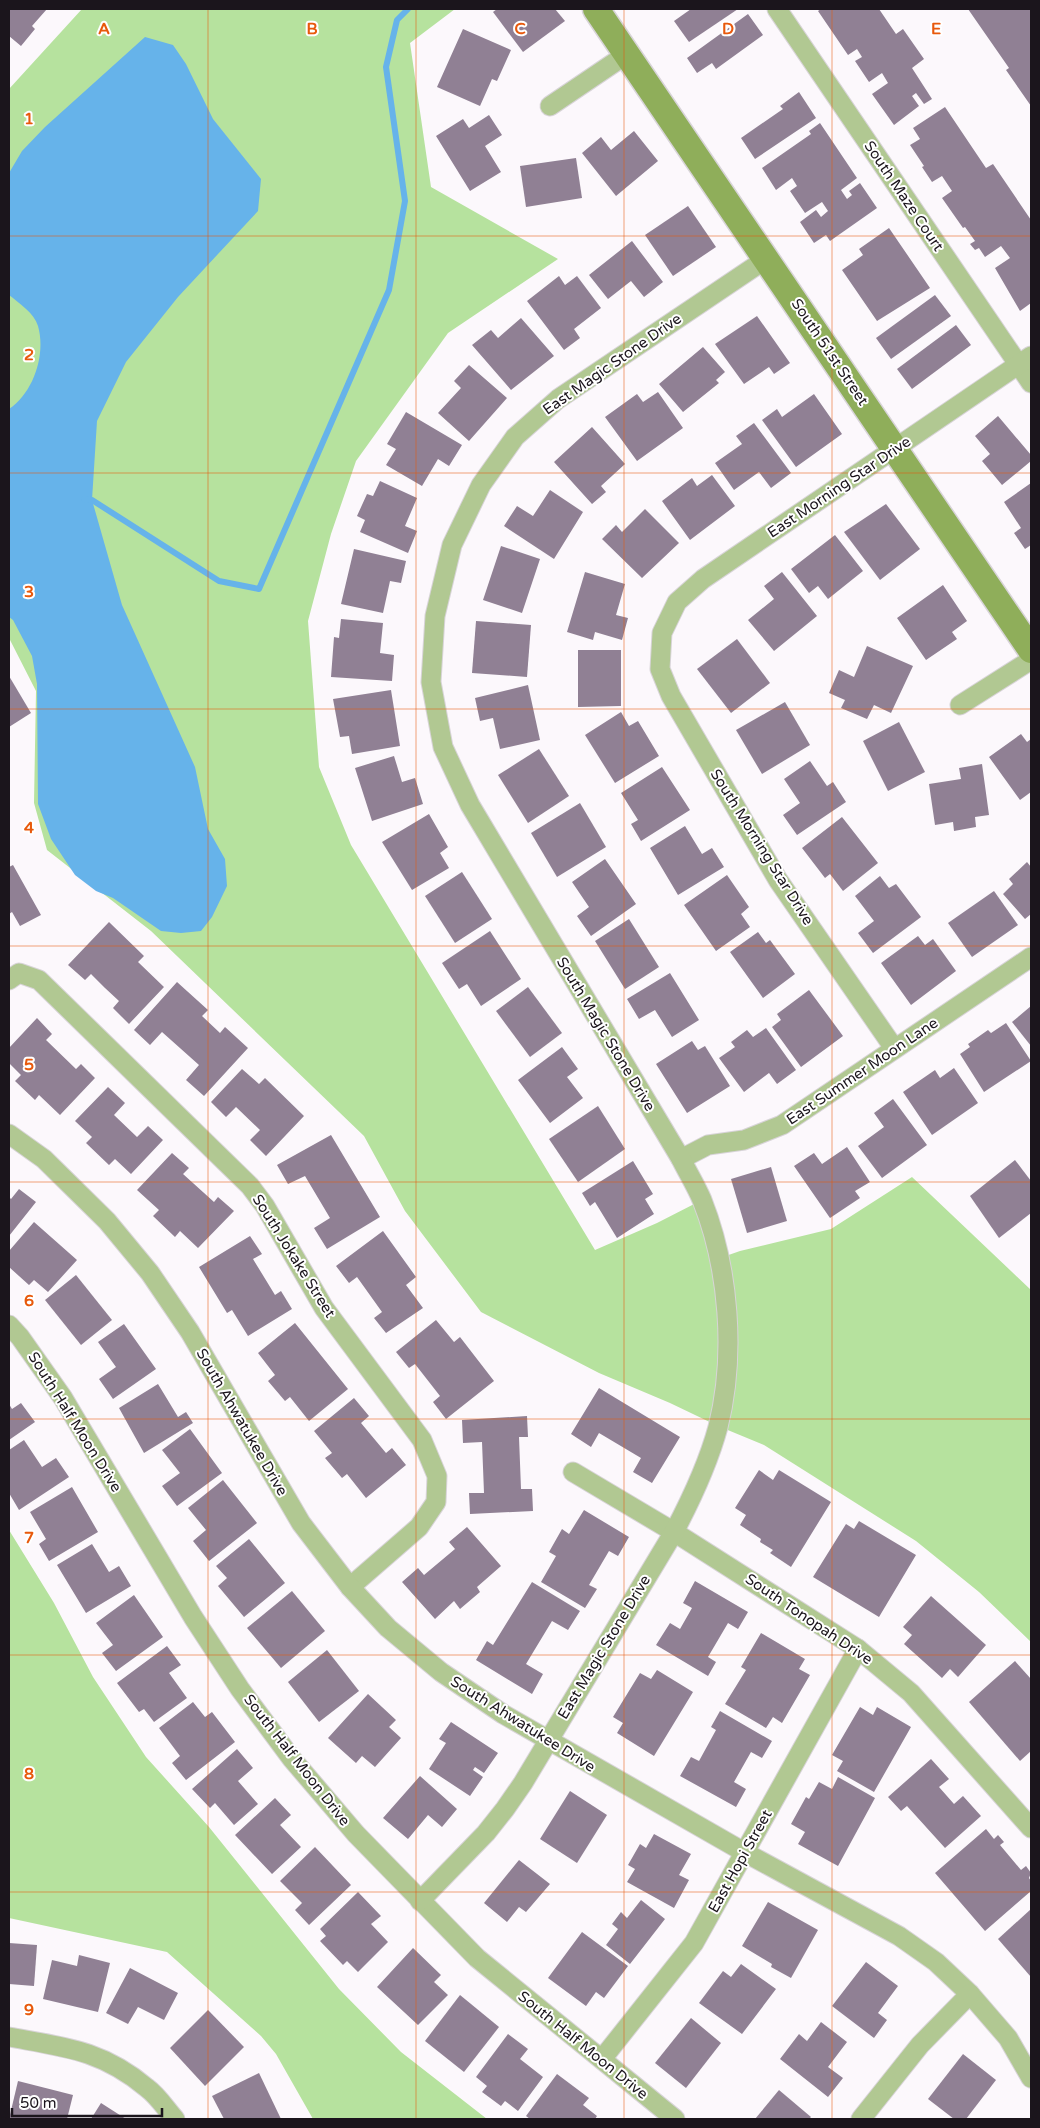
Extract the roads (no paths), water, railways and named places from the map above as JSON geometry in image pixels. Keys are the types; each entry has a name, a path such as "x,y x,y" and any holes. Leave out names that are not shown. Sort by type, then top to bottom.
{"street":[{"name":"South 51st Street","path":"596,9 1031,650"},
{"name":"South Maze Court","path":"777,9 1025,360 1031,383"},
{"path":"550,106 627,54"},
{"name":"East Magic Stone Drive","path":"452,545 481,485 515,437 558,399 766,259"},
{"name":"East Morning Star Drive","path":"662,633 677,602 703,579 1025,360"},
{"name":"South Magic Stone Drive","path":"452,545 435,616 432,672 432,682 444,748 470,805 681,1160 702,1200 720,1258 728,1304 725,1383 718,1426 695,1490 674,1532"},
{"name":"South Morning Star Drive","path":"662,633 660,668 671,696 778,880 894,1048"},
{"path":"960,705 1031,660"},
{"name":"East Summer Moon Lane","path":"681,1160 708,1145 744,1140 782,1125 894,1048 1031,958"},
{"name":"South Jokake Street","path":"9,980 19,973 39,980 250,1186 265,1206 324,1308 422,1440 437,1476 436,1502 419,1527 350,1587"},
{"name":"South Ahwatukee Drive","path":"9,1134 44,1159 100,1214 150,1272 190,1332 300,1523 350,1587 388,1628 441,1672 479,1700 744,1852 898,1936 936,1962 970,1994 1008,2038 1031,2078"},
{"name":"South Half Moon Drive","path":"9,1325 20,1337 63,1398 193,1617 240,1688 292,1759 356,1834 478,1958 675,2119"},
{"name":"South Tonopah Drive","path":"573,1472 674,1532 858,1649 912,1693 1031,1828"},
{"name":"East Magic Stone Drive","path":"420,1901 486,1833 523,1783 674,1532"},
{"name":"East Hopi Street","path":"602,2059 694,1943 858,1649"},
{"path":"860,2119 920,2045 970,1994"},
{"path":"9,2037 76,2049 112,2063 148,2089 175,2119"}],"water":[{"path":"145,37 173,45 186,64 213,119 261,179 258,211 178,297 126,362 97,421 92,500 122,605 195,767 208,829 225,859 227,886 212,917 201,931 181,933 161,931 113,898 96,891 75,875 51,839 38,804 37,684 32,656 13,620 9,617 9,409 25,393 36,372 39,360 40,337 36,321 26,309 9,295 9,173 22,151 45,127"}],"waterway":[{"path":"84,499 92,500 219,581 259,589 389,290 405,201 386,67 397,20 408,9"}]}
